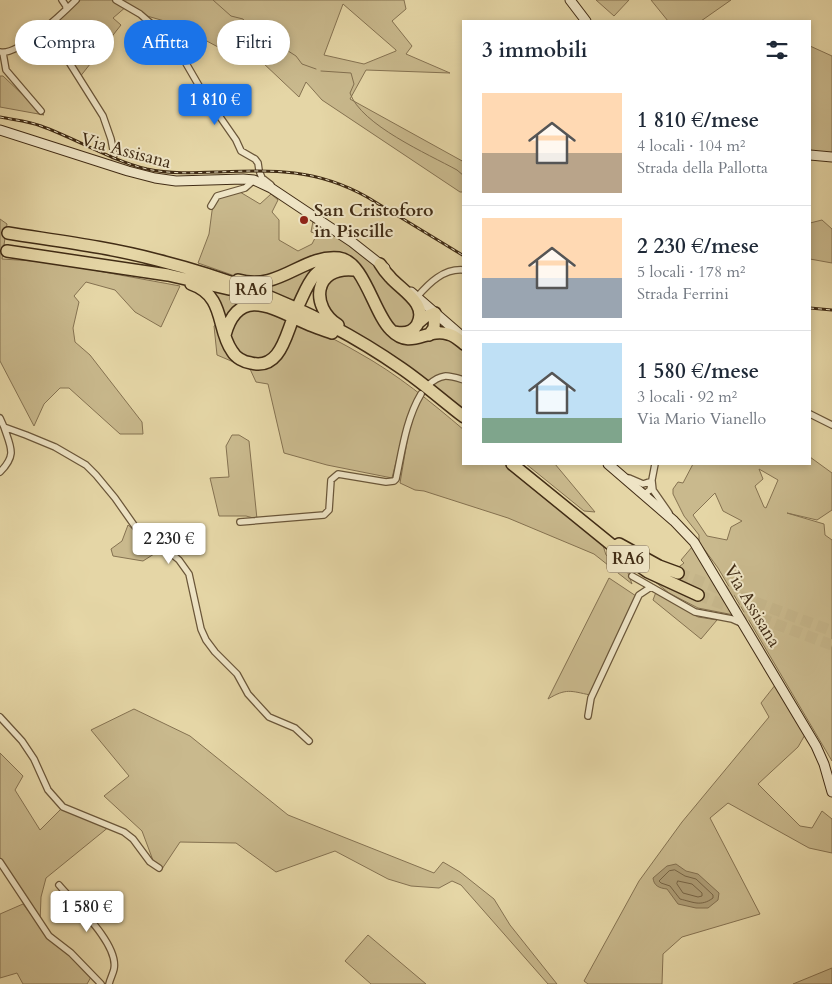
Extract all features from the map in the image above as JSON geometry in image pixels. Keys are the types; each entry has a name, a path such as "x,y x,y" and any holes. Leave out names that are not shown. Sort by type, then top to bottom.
{"highway":[{"name":"RA6","path":"8,233 95,246 158,260 241,286 308,314 367,346 401,368 462,415"},
{"name":"RA6","path":"7,250 191,280 237,291 288,311 332,333 386,364 462,422"},
{"path":"158,260 182,264 243,281 256,282 276,279 308,264 331,258 344,259 350,262 391,331 406,339 413,340 438,332 449,334 462,343"},
{"path":"92,264 109,270 176,281 200,288 213,300 232,352 245,362 256,365 266,363 275,358 281,350 292,321"},
{"path":"299,304 311,280 319,270 340,264 356,272"},
{"path":"380,264 416,303 420,316 418,323"},
{"path":"356,272 340,269 325,278 320,296 324,309 333,322 387,355 401,368"},
{"path":"225,335 229,322 239,309 256,304 272,308 332,333"},
{"path":"391,331 400,333 410,332 425,317 435,313 434,328 429,335"},
{"name":"RA6","path":"513,465 619,544 644,558 678,573"},
{"name":"RA6","path":"522,465 635,564 698,596"}],"main road":[{"path":"570,0 585,20"},
{"name":"Via Assisana","path":"0,130 113,160 155,178 176,181 243,179 258,174 271,188 352,242 380,264 462,336"},
{"path":"811,155 832,157"},
{"name":"Via Assisana","path":"610,466 674,521 694,542 816,746 831,778 832,792"}],"street":[{"path":"62,0 66,9"},
{"path":"54,20 76,0"},
{"path":"116,0 140,14 160,30 180,53 190,72 236,140 241,151 255,159 258,174 245,188 217,196 211,206"},
{"path":"15,49 1,52 6,70 41,111"},
{"path":"71,65 103,116 111,139 113,160"},
{"path":"417,296 431,283 451,270 462,270"},
{"path":"428,385 436,378 444,375 462,380"},
{"path":"240,522 324,515 329,510 331,480 338,474 386,482 394,481 408,423 414,405 421,394"},
{"path":"811,414 832,424"},
{"path":"0,418 12,453 8,464 0,472"},
{"path":"4,427 54,447 86,464 115,498 142,535 174,555 189,574 201,629 206,640 237,674 248,694 269,717 296,728 309,741"},
{"path":"643,495 650,490 656,465"},
{"path":"610,466 643,484 652,480"},
{"path":"652,480 656,494 674,521"},
{"path":"632,576 695,612 743,623"},
{"path":"588,716 591,698 639,595 651,587"},
{"path":"0,717 22,741 34,759 48,790 63,806 124,832 133,839 150,862 159,868"},
{"path":"0,862 49,936 71,953 102,984"},
{"path":"59,886 100,932 112,953 114,968 109,984"}],"shaded area":[{"path":"76,0 404,0 406,9 392,21 412,46 406,54 450,73 366,70 350,99 462,161 462,192 322,100 306,82 299,97 265,65 290,65 290,20 217,20 217,46 207,41 207,20 161,20 140,14 127,6 113,18 121,25 114,34 114,20 55,20","holes":["343,4 396,50 364,64 324,55"]},
{"path":"596,0 629,0 614,16"},
{"path":"651,0 731,0 702,20 667,20"},
{"path":"811,46 832,56 832,157 811,155"},
{"path":"71,65 89,65 79,78"},
{"path":"0,76 3,76 44,115 0,107"},
{"path":"240,192 260,204 271,194 278,200 272,212 279,220 279,240 298,251 312,244 317,234 311,232 313,221 334,233 378,267 410,299 417,316 409,328 395,329 342,255 259,279 235,276 198,263 209,234 212,211 216,199 224,195"},
{"path":"0,219 7,224 2,259 49,262 180,286 161,327 135,312 115,290 86,282 74,296 79,302 73,328 75,342 90,355 142,422 143,434 120,434 69,388 60,388 44,404 34,426 0,361"},
{"path":"822,220 832,229 832,263 811,259 811,223"},
{"path":"322,261 296,305 251,285"},
{"path":"331,274 355,275 385,328 444,334 462,347 462,411 395,357 334,319 322,303 324,282"},
{"path":"200,285 253,300 259,306 310,328 373,361 400,379 462,428 462,465 506,465 602,542 606,555 628,573 632,584 594,554 508,518 424,491 415,490 400,483 409,430 404,430 392,478 327,465 284,453 268,384 256,382 250,369 217,355 214,326 223,321"},
{"path":"232,435 239,435 249,441 257,519 246,516 219,516 210,478 229,477 226,446"},
{"path":"811,458 832,473 832,510 817,520 787,513 824,524 825,535 832,540 832,761 718,568 699,542 699,535 684,516 673,494 673,489 678,482 683,483 692,465 811,465","holes":["759,469 778,480 766,508 755,486 763,479","715,493 723,511 742,521 731,527 727,540 707,536 693,515"]},
{"path":"527,465 556,465 595,512 584,511"},
{"path":"128,525 155,547 154,554 143,561 113,556 111,549 122,541"},
{"path":"692,547 734,615 698,608 669,593 649,577 677,578 676,569 684,563 681,560"},
{"path":"609,578 636,596 590,695 569,691 559,693 548,699"},
{"path":"656,592 698,617 717,620 701,639 653,600"},
{"path":"776,684 806,733 798,747 758,784 800,826 812,828 822,811 832,819 832,853 809,848 728,803 710,818 760,914 682,937 663,954 662,984 588,984 584,981 639,881 682,822 769,717 761,703"},
{"path":"134,709 190,736 288,815 434,873 443,862 460,872 494,899 510,925 557,984 548,984 461,885 452,881 439,888 411,886 388,879 335,851 276,872 236,843 180,842 162,869 154,863 142,831 104,796 129,776 91,730"},
{"path":"0,753 23,776 15,790 40,830 63,807 110,826 46,878 41,897 40,923 0,862"},
{"path":"23,904 48,937 69,954 91,977 87,984 23,984 17,973 0,978 0,914"},
{"path":"368,935 426,984 371,984 345,961"},
{"path":"832,968 832,984 793,984"}],"water":[{"path":"676,864 686,871 698,874 719,893 718,900 708,908 696,908 678,904 667,889 656,885 653,878 667,866"}],"waterway":[{"path":"213,0 231,16 243,19 253,32 264,41 285,49 296,56 302,64 316,69"},
{"path":"321,71 351,73 354,84 350,93 357,105 367,116 397,138 462,174"}],"tunnel":[{"path":"113,160 114,155"},
{"path":"678,573 832,631"},
{"path":"698,595 832,645"}],"railway":[{"path":"0,117 41,126 107,155 147,169 182,173 275,171 311,176 329,181 367,197 462,255"},
{"path":"811,308 832,310"}],"place":[{"name":"San Cristoforo in Piscille","path":"304,220"}]}
